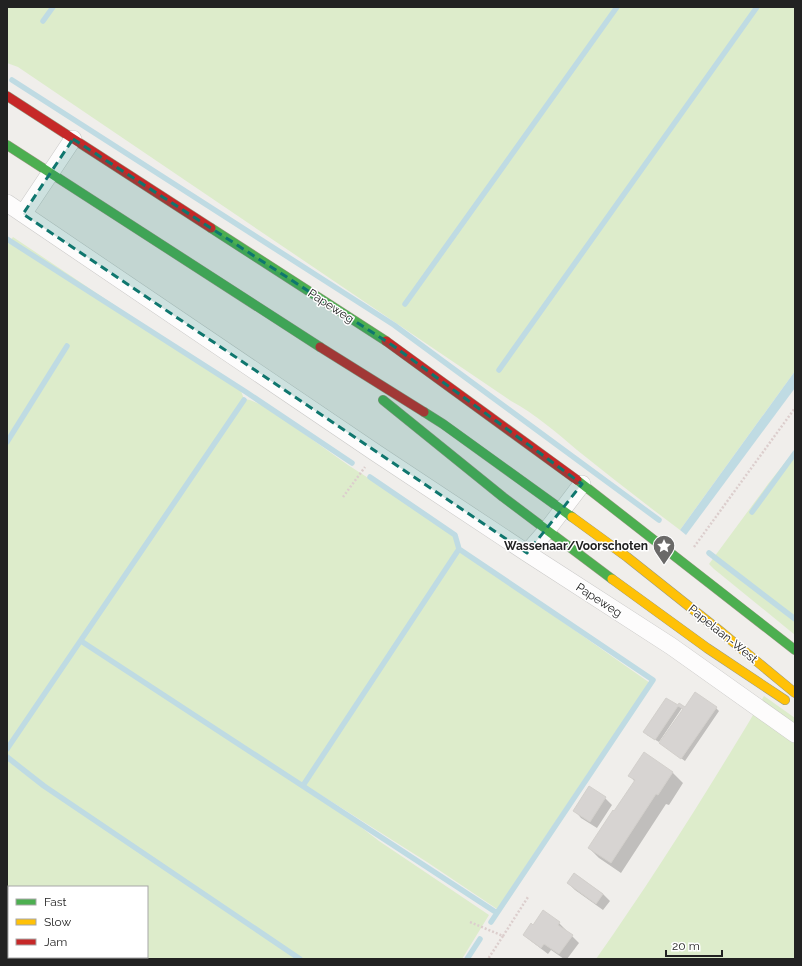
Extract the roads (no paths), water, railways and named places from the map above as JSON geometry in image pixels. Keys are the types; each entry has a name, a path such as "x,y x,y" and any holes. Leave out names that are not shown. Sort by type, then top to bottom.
{"main road":[{"name":"Papeweg","path":"7,96 395,347 582,484 795,650"},
{"path":"7,145 302,336 444,424 562,510"},
{"path":"302,336 364,385"},
{"name":"Papeweg","path":"376,395 503,497 680,628"},
{"name":"Papelaan-West","path":"562,510 627,557 720,630 795,693"},
{"name":"Papelaan-West","path":"680,628 795,707"}],"street":[{"path":"23,214 73,139"},
{"name":"Papeweg","path":"7,203 376,453 671,646 795,734"},
{"path":"527,553 547,530 582,484"}],"water":[{"path":"795,371 795,388 686,535 680,530"}],"waterway":[{"path":"43,21 53,7"},
{"path":"405,304 617,7"},
{"path":"499,370 757,7"},
{"path":"12,80 394,325 659,520"},
{"path":"7,239 246,392 352,463"},
{"path":"7,442 67,346"},
{"path":"7,749 244,400"},
{"path":"752,512 795,453"},
{"path":"304,784 459,549 455,535 370,477"},
{"path":"459,549 653,680 491,922"},
{"path":"709,553 795,619"},
{"path":"81,641 497,913"},
{"path":"7,757 44,786 300,959"},
{"path":"467,959 480,939"}],"place":[{"name":"Wassenaar/Voorschoten","path":"664,566"}]}
